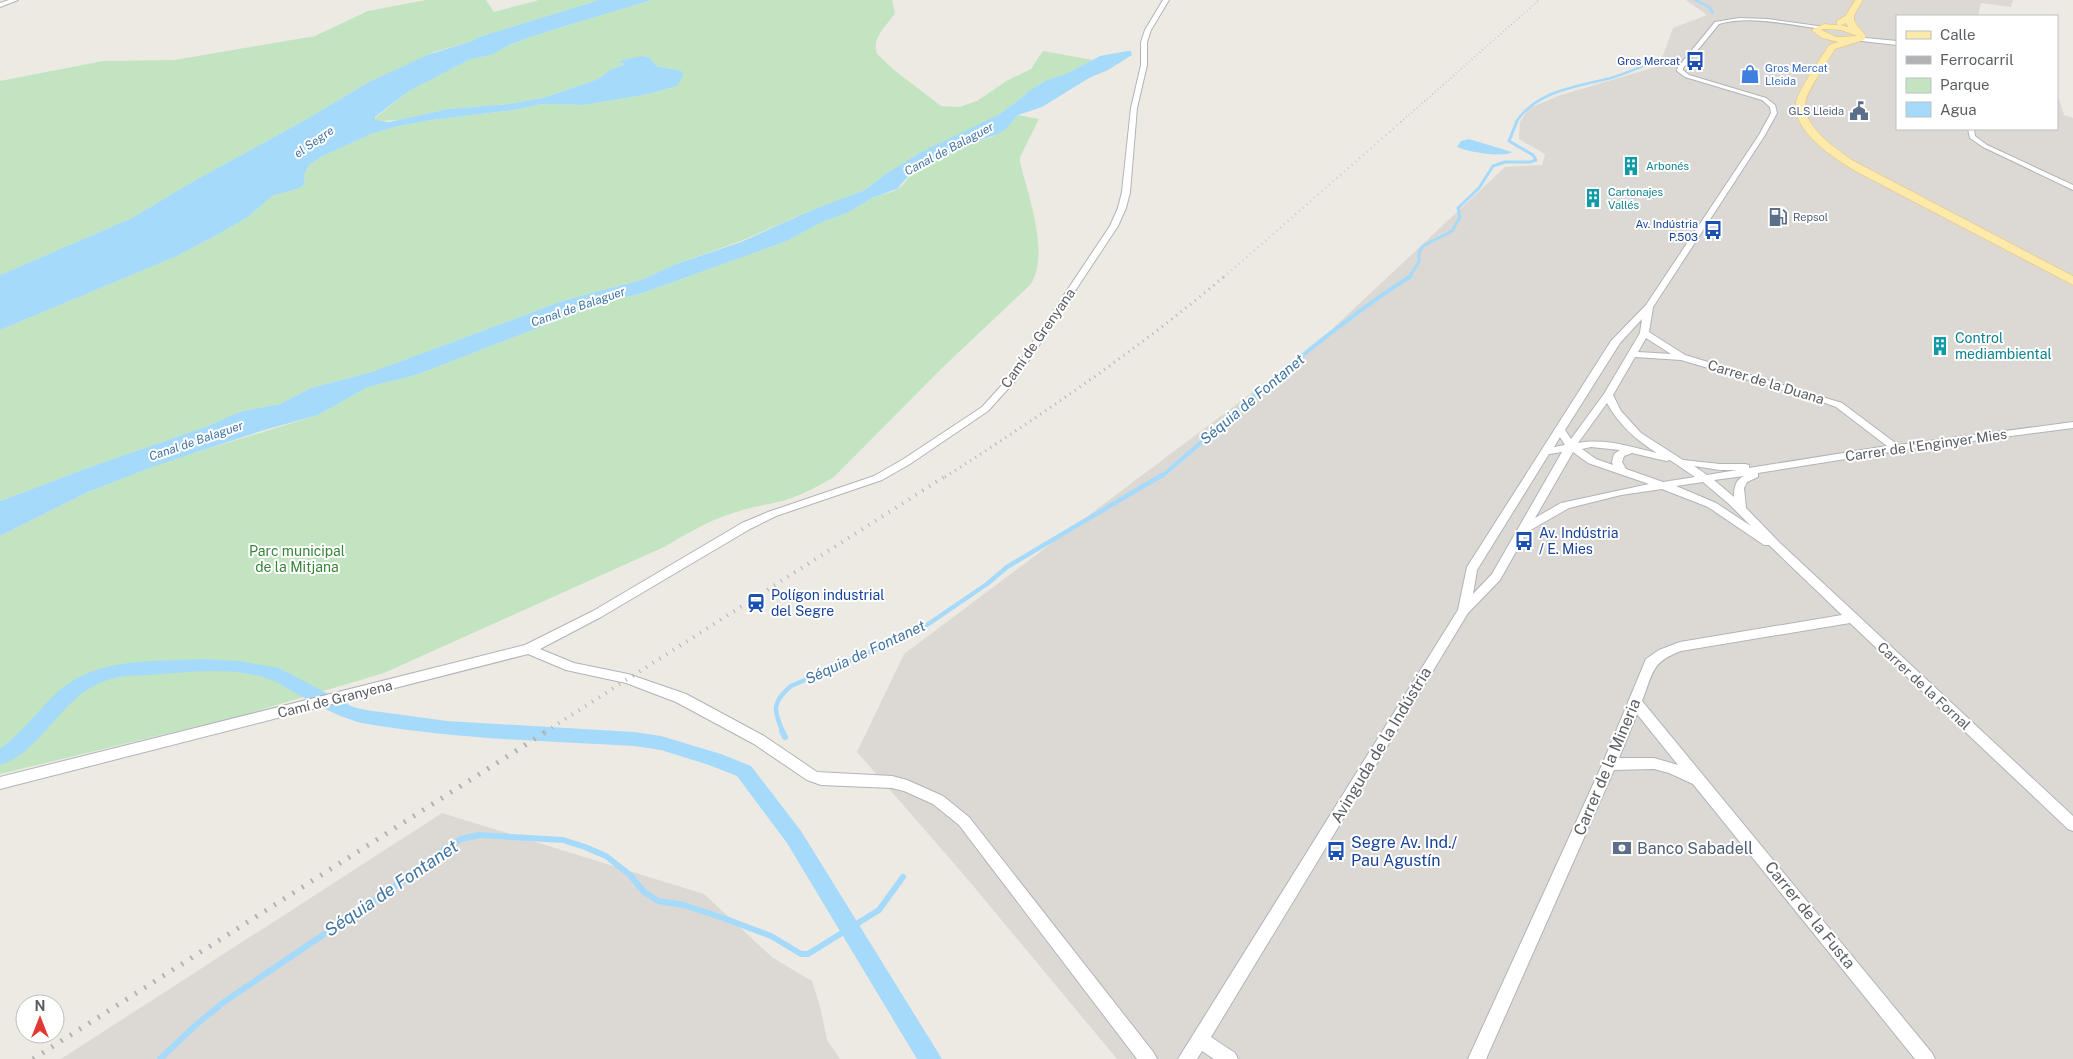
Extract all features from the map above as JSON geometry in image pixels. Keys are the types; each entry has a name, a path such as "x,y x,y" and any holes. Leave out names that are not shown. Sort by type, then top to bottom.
{"main road":[{"path":"1855,36 1849,23 1859,0"},
{"path":"1822,31 1838,24 1860,8 1867,0"},
{"path":"1822,31 1855,36"},
{"path":"1822,31 1832,47"},
{"path":"1855,36 1832,47 1802,100 1800,106 1802,115 1814,135 1836,153 1872,175 2073,281"}],"street":[{"path":"0,5 15,0"},
{"name":"Camí de Grenyana","path":"655,579 754,522 878,478 971,418 996,398 1034,348 1114,226 1122,208 1126,192 1136,94 1144,65 1144,42 1148,30 1166,0"},
{"name":"Avinguda de la Indústria","path":"1464,610 1471,570 1616,342 1649,308 1762,135 1775,110 1771,104 1758,96 1687,76 1680,71 1680,68 1719,22 1735,19 1822,31"},
{"path":"1855,36 1896,42"},
{"path":"1970,130 1972,137 1985,146 2073,188"},
{"name":"Avinguda de la Indústria","path":"1187,1059 1464,610 1496,577 1571,446 1608,395 1644,332 1649,308"},
{"name":"Carrer de la Duana","path":"1644,332 1682,357"},
{"name":"Carrer de la Duana","path":"1632,354 1682,357 1820,398 1839,405 1896,448"},
{"name":"Carrer de la Fornal","path":"1608,395 1615,412 1631,430 1666,454 1682,462 1743,509 1776,546 1851,618 2073,825"},
{"name":"Carrer de l'Enginyer Mies","path":"1524,530 1565,505 1662,485 1896,448 2073,425"},
{"name":"Carrer de la Fornal","path":"1560,430 1571,446 1592,460 1623,473 1693,496 1776,546"},
{"name":"Carrer de l'Enginyer Mies","path":"1545,452 1591,444 1615,446 1682,462 1720,467 1779,466"},
{"path":"1623,473 1617,462 1619,454 1632,450"},
{"path":"1723,513 1743,509 1739,488 1743,480 1779,466"},
{"name":"Camí de Granyena","path":"0,783 529,649 597,614 655,579"},
{"name":"Carrer de la Mineria","path":"1477,1059 1609,765 1651,662 1663,653 1680,647 1851,618"},
{"path":"529,649 571,667 628,679 681,698 759,740 812,776 831,780 892,782 907,786 938,800 964,821 1148,1059"},
{"name":"Carrer de la Fusta","path":"1635,702 1926,1059"},
{"path":"1609,765 1654,762 1675,768 1702,782"},
{"path":"1200,1040 1229,1059"}],"shaded area":[{"path":"1686,0 2013,0 2011,7 1981,3 1978,15 1896,15 1896,130 2058,130 2058,96 2064,115 2073,118 2073,1059 1117,1059 964,875 857,752 904,654 1313,347 1505,167 1542,165 1545,154 1519,139 1520,122 1529,108 1561,95 1659,66 1673,28 1707,15"},
{"path":"442,813 704,894 773,958 812,981 821,1010 827,1040 840,1059 61,1059"}],"green space":[{"path":"426,0 486,0 494,12 539,0 599,0 434,52 367,83 132,218 0,275 0,81 103,61 175,60 315,36 368,11"},
{"path":"652,0 892,0 895,13 878,37 876,42 877,54 894,70 941,106 959,107 977,101 1008,80 1031,69 1043,51 1093,60 1066,74 1047,80 1027,92 998,115 921,152 884,175 865,190 812,210 741,241 673,265 644,279 562,301 372,372 311,388 280,404 242,411 205,427 0,501 0,330 177,256 217,235 248,217 272,196 300,188 305,183 304,175 309,165 321,157 371,134 431,120 514,110 542,104 584,105 649,94 674,87 682,76 682,71 656,66 646,56 622,60 623,65 610,70 598,79 546,97 509,104 448,109 399,120 377,121 374,119 409,91 471,59 491,55 511,44 546,32"},
{"name":"Parc municipal de la Mitjana","path":"1018,115 1039,119 1020,157 1038,240 1036,271 1031,284 941,369 834,477 811,490 786,500 739,511 715,520 664,547 384,673 243,715 0,774 0,536 88,492 165,462 318,415 368,387 416,375 603,302 640,294 787,241 822,222 847,213 872,198 894,191 902,186 914,170 930,162 935,157 992,137 1007,128"}],"water":[{"name":"el Segre","path":"599,0 652,0 546,32 511,44 491,55 471,59 409,91 375,117 375,120 389,122 448,109 509,104 546,97 598,79 610,70 623,65 620,62 622,60 642,56 649,57 656,66 682,71 683,75 677,86 649,94 584,105 542,104 514,110 431,120 371,134 321,157 309,165 304,175 305,183 300,188 272,196 248,217 217,235 177,256 0,330 0,275 132,218 367,83 427,55"},
{"path":"1131,51 1132,55 1108,70 1089,78 1042,107 1018,115 1007,128 998,134 935,157 930,162 914,170 897,189 872,198 847,213 822,222 787,241 640,294 603,302 416,375 368,387 318,415 261,431 155,466 88,492 0,536 0,501 205,427 242,411 280,404 311,388 372,372 562,301 644,279 673,265 741,242 812,210 865,190 884,175 921,152 998,115 1027,92 1047,80 1066,74 1100,56"},
{"path":"1469,139 1512,152 1493,154 1469,151 1457,147 1461,141"}],"waterway":[{"name":"Séquia de Fontanet","path":"1695,0 1709,7 1713,13"},
{"name":"Séquia de Fontanet","path":"1516,122 1525,111 1547,96 1573,87 1614,77 1661,59"},
{"name":"Séquia de Fontanet","path":"1409,277 1419,262 1419,252 1423,246 1452,231 1460,217 1458,208 1479,188 1493,166 1505,162 1530,162 1536,160 1533,155 1509,141 1517,121"},
{"name":"Canal de Balaguer","path":"915,167 964,142"},
{"name":"Séquia de Fontanet","path":"1161,477 1314,346 1411,276"},
{"name":"Séquia de Fontanet","path":"783,732 777,718 776,707 780,697 791,686 918,631 987,584 1007,567 1162,475"},
{"path":"0,758 24,741 67,694 87,681 110,672 201,665 239,667 273,673 349,713 366,717 447,728 634,739 661,743 714,759 744,771 794,837 930,1059"},
{"name":"Séquia de Fontanet","path":"782,731 785,737"},
{"name":"Séquia de Fontanet","path":"160,1059 197,1024 224,1002 410,876 461,839 479,835 563,840 585,847 606,856 630,875 644,892 658,901 684,905 726,919 771,936 801,954 808,954 879,910 903,877"}],"railway":[{"path":"1401,122 1539,0"},
{"path":"1224,277 1402,121"},
{"path":"945,477 1017,430 1123,356 1225,276"},
{"path":"545,732 947,475"},
{"path":"33,1059 547,731"}],"place":[{"name":"Gros Mercat","path":"1695,61"},
{"name":"Gros Mercat Lleida","path":"1750,74"},
{"name":"GLS Lleida","path":"1859,111"},
{"name":"Arbonés","path":"1631,166"},
{"name":"Cartonajes Vallés","path":"1593,198"},
{"name":"Repsol","path":"1778,217"},
{"name":"Av. Indústria P.503","path":"1713,230"},
{"name":"Control mediambiental","path":"1940,346"},
{"name":"Av. Indústria / E. Mies","path":"1524,541"},
{"name":"Polígon industrial del Segre","path":"756,603"},
{"name":"Banco Sabadell","path":"1622,848"},
{"name":"Segre Av. Ind./ Pau Agustín","path":"1336,851"}]}
